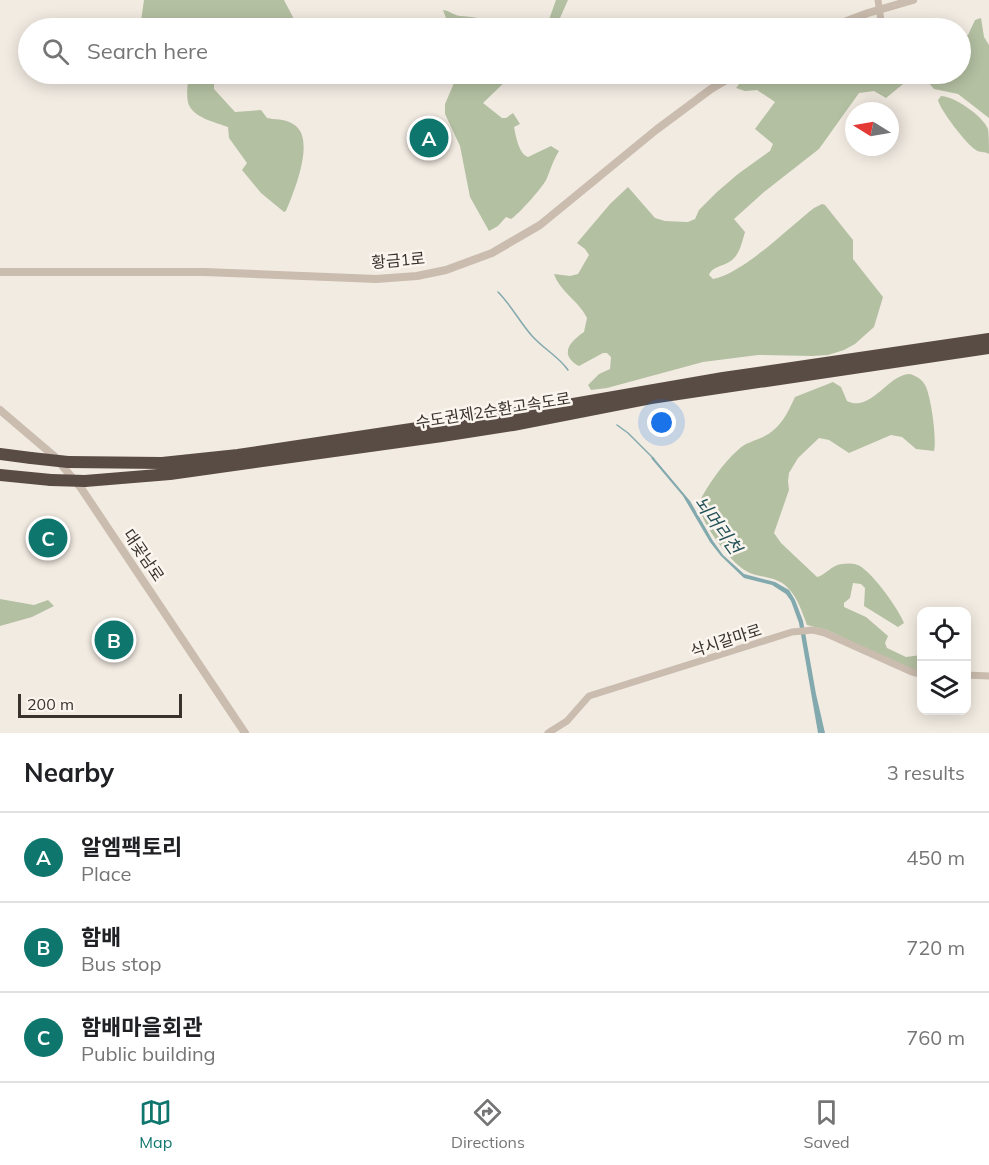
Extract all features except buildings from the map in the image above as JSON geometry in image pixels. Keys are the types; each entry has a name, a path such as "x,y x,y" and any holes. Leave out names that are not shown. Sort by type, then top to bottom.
{"highway":[{"name":"수도권제2순환고속도로","path":"0,454 68,462 162,463 238,455 556,407 723,378 989,339"},
{"name":"수도권제2순환고속도로","path":"0,475 85,481 170,474 442,436 513,425 651,398 989,348"}],"street":[{"path":"878,0 881,18"},
{"path":"855,18 912,0"},
{"name":"황금1로","path":"0,272 204,272 376,279 417,276 446,270 492,253 540,225 664,124 719,84"},
{"name":"대곶남로","path":"0,410 54,456 81,488 245,733"},
{"name":"삭시갈마로","path":"548,733 567,721 589,696 806,630 825,633 917,673"},
{"path":"971,675 989,676"}],"green space":[{"path":"144,0 284,0 293,18 141,18"},
{"path":"556,0 568,0 560,18 550,18"},
{"path":"443,10 459,16 475,18 446,18"},
{"path":"981,18 984,37 989,45 989,118 958,94 934,89 930,84 971,84 971,29 975,20"},
{"path":"188,84 214,84 214,89 235,112 261,110 267,118 289,122 300,131 303,140 302,165 286,211 284,212 261,193 242,170 247,163 229,138 228,127 193,111 188,104"},
{"path":"454,84 503,84 483,103 502,118 513,113 520,124 514,127 522,152 528,157 551,146 559,151 545,182 531,200 511,219 506,217 498,226 489,231 470,197 460,146 445,114 445,104"},
{"path":"739,84 903,84 886,98 874,91 859,93 853,102 845,102 845,113 819,149 734,219 745,232 739,250 733,259 713,269 709,275 713,279 738,268 822,204 853,240 853,259 883,297 874,327 855,344 828,355 758,355 703,362 607,388 591,390 588,385 599,374 610,369 611,357 603,353 579,366 569,357 568,349 584,332 587,318 557,281 554,274 570,276 578,274 589,255 577,243 610,204 628,187 655,218 688,222 695,219 699,210 717,192 770,151 773,144 755,129 775,102 757,90 745,91 736,88"},
{"path":"941,96 960,103 985,124 988,129 989,154 976,150 961,135 940,105 938,100"},
{"path":"910,374 921,379 927,390 934,428 934,451 916,449 902,437 891,435 849,453 829,440 819,438 798,458 789,473 789,490 774,533 781,543 817,577 835,566 844,564 856,564 866,570 885,592 904,623 898,627 864,606 865,588 861,584 853,583 850,598 844,603 844,607 866,617 888,636 885,643 887,648 906,657 917,656 917,671 827,630 807,625 797,601 784,584 750,573 734,562 711,533 698,504 726,462 738,450 763,437 779,425 795,397 833,382 841,387 847,401 864,402 902,376"},
{"path":"0,599 34,605 48,600 54,606 32,617 0,626"}],"water":[{"path":"653,457 690,501 723,555 744,574 775,582 789,590 803,621 825,733 818,733 799,623 791,601 786,594 772,585 744,578 721,556 710,542 683,496 651,458"}],"waterway":[{"name":"뇌머리천","path":"498,292 533,337 568,370"},
{"name":"뇌머리천","path":"617,425 654,459"}],"place":[{"name":"알엠팩토리","path":"429,138"},
{"name":"함배마을회관","path":"48,538"},
{"name":"함배","path":"114,640"}]}
